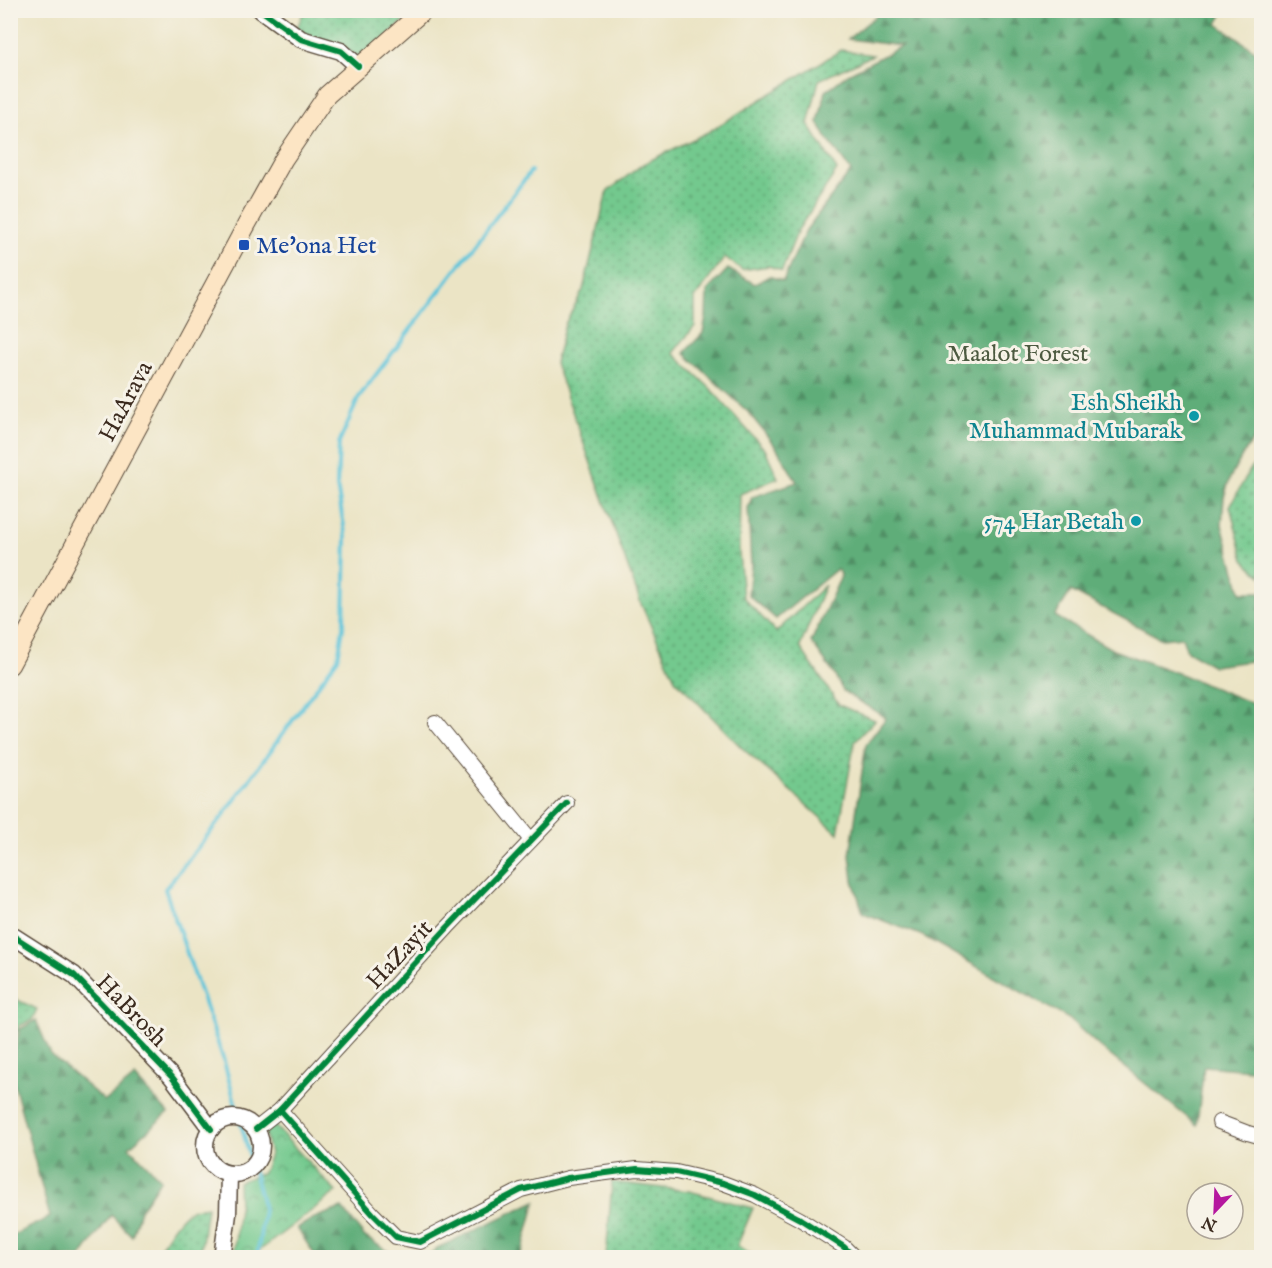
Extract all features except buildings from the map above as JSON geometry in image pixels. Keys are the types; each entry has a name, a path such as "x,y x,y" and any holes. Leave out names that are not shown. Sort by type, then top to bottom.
{"main road":[{"name":"HaArava","path":"10,665 283,160 327,95 424,10"}],"street":[{"path":"268,12 301,39 341,51 358,66"},
{"path":"435,722 531,840"},
{"name":"HaZayit","path":"256,1129 280,1110 448,927 567,803"},
{"name":"HaBrosh","path":"10,934 74,975 172,1077 211,1129"},
{"path":"280,1110 396,1238 420,1242 521,1190 568,1178 637,1169 676,1172 755,1195 800,1219 844,1247 855,1257"},
{"path":"229,1118 239,1119 248,1122 256,1129 261,1142 261,1152 258,1161 251,1168 239,1174 229,1174 212,1165 207,1157 206,1138 211,1129 220,1121 229,1118"},
{"path":"1220,1122 1262,1137"},
{"path":"222,1257 228,1214 229,1174"}],"green space":[{"name":"Maalot Forest","path":"883,10 1224,11 1217,24 1261,55 1261,430 1245,451 1230,478 1224,497 1222,525 1241,592 1261,592 1261,671 1259,660 1213,666 1187,651 1182,637 1162,639 1071,591 1055,616 1113,650 1261,707 1261,1071 1204,1066 1197,1125 1101,1048 1069,1019 923,936 863,913 853,880 850,855 866,744 886,718 843,691 811,642 841,576 837,569 776,619 748,595 751,565 748,508 752,497 797,482 776,447 748,412 684,353 703,333 707,291 728,269 755,284 769,276 783,281 806,230 851,171 818,122 826,91 848,74 902,46 848,39"},
{"path":"308,11 416,11 362,57 295,33 303,13"},
{"path":"841,50 873,55 819,80 808,124 837,170 798,230 782,271 769,266 742,270 725,257 695,298 695,326 673,353 710,388 766,451 778,478 740,494 739,553 743,597 776,632 825,585 800,647 839,705 875,720 855,741 838,833 741,747 675,679 641,604 555,363 565,324 583,290 607,192 643,164 710,131"},
{"path":"1261,455 1261,576 1244,560 1230,506"},
{"path":"11,997 37,1009 32,1020 19,1026 11,1049"},
{"path":"36,1020 51,1055 105,1101 135,1077 168,1113 129,1147 161,1179 140,1210 132,1236 111,1215 81,1257 11,1257 11,1236 50,1217 11,1073 11,1064 20,1029"},
{"path":"273,1124 336,1192 251,1257 233,1258 239,1207 238,1182 263,1173 270,1154 265,1133"},
{"path":"612,1182 689,1191 753,1208 737,1246 756,1257 606,1257"},
{"path":"536,1201 519,1257 428,1257 437,1248"},
{"path":"207,1207 200,1257 155,1257 182,1216 193,1209"},
{"path":"342,1208 365,1237 397,1257 316,1257 297,1228 314,1218"}],"waterway":[{"path":"257,1258 264,1209 223,1058 165,889 223,816 338,658 344,622 346,538 337,486 339,443 359,397 531,171"}],"cycle path":[{"path":"261,10 301,39 341,51 358,66"},
{"path":"256,1129 280,1110 448,927 567,803"},
{"path":"10,934 74,975 172,1077 211,1129"},
{"path":"280,1110 396,1237 420,1242 521,1190 568,1178 637,1169 676,1172 723,1183 755,1195 800,1219 844,1247 855,1258"}],"place":[{"name":"Me'ona Het","path":"244,245"},
{"name":"Esh Sheikh Muhammad Mubarak","path":"1194,416"},
{"name":"574 Har Betah","path":"1136,521"}]}
